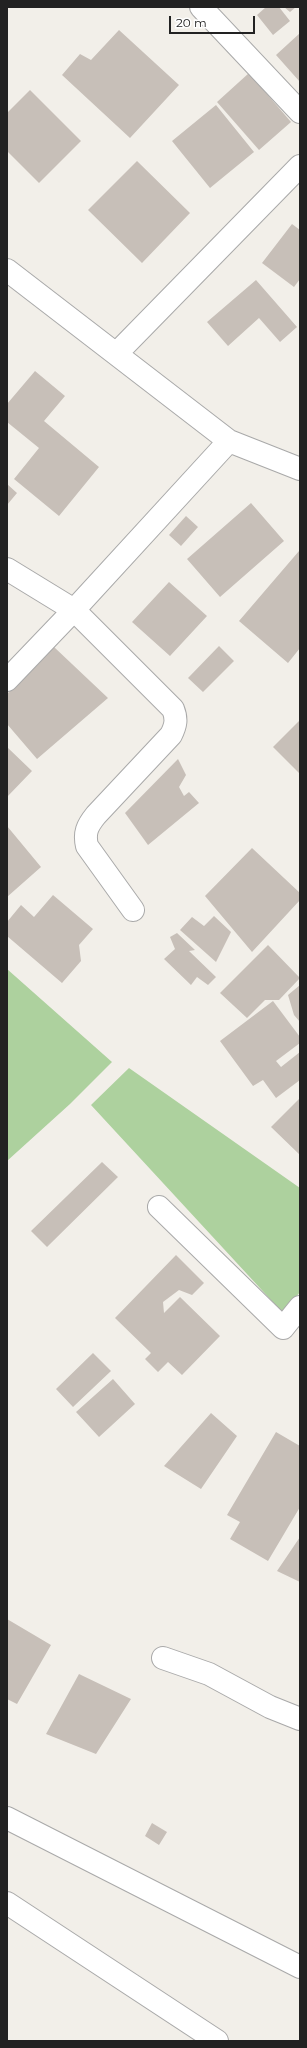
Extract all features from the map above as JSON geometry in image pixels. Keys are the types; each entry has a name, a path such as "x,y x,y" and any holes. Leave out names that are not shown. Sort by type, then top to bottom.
{"street":[{"path":"201,7 300,112"},
{"path":"117,353 300,166"},
{"path":"7,270 229,440 300,469"},
{"path":"7,680 74,610 229,440"},
{"path":"7,569 74,610 173,709 176,716 176,725 171,735 96,815 88,825 85,836 87,846 133,910"},
{"path":"159,1207 283,1328 300,1307"},
{"path":"163,1658 209,1674 270,1708 300,1719"},
{"path":"7,1818 300,1967"},
{"path":"7,1903 217,2041"}],"green space":[{"path":"7,969 112,1062 70,1104 7,1161"},
{"path":"129,1068 300,1188 300,1292 283,1313 91,1105"}],"building":[{"path":"266,7 279,7 290,21 273,35 257,15"},
{"path":"284,7 296,7 290,12"},
{"path":"119,30 179,85 130,138 62,75 80,54 91,60"},
{"path":"300,33 300,82 276,55"},
{"path":"249,73 291,122 259,150 217,102"},
{"path":"30,90 81,141 39,183 7,151 7,113"},
{"path":"216,105 254,152 210,188 172,141"},
{"path":"137,161 190,213 142,263 88,210"},
{"path":"292,224 300,230 300,279 294,287 262,263"},
{"path":"256,280 297,327 280,342 259,318 228,346 207,322"},
{"path":"35,371 65,396 44,421 99,467 59,516 14,479 39,448 7,422 7,404"},
{"path":"7,484 17,493 7,505"},
{"path":"251,503 284,541 220,597 187,559"},
{"path":"186,516 198,527 181,546 169,535"},
{"path":"299,551 300,648 288,663 239,621"},
{"path":"169,582 207,616 170,656 132,622"},
{"path":"219,646 234,661 203,692 188,678"},
{"path":"54,647 108,698 37,759 7,724 7,694"},
{"path":"300,720 300,774 273,747"},
{"path":"7,747 32,771 7,797"},
{"path":"178,759 186,775 179,787 184,796 189,792 199,803 148,845 125,813"},
{"path":"7,826 41,867 7,897"},
{"path":"252,848 300,893 300,900 252,952 205,896"},
{"path":"53,895 93,929 79,945 81,961 62,983 7,936 7,922 21,905 34,917"},
{"path":"214,916 231,932 216,962 180,930 192,917 204,926"},
{"path":"177,933 195,950 189,951 216,977 208,985 197,977 191,985 164,959 175,949 170,937"},
{"path":"268,945 300,978 279,1000 265,1000 247,1018 220,993"},
{"path":"300,985 300,1022 294,1015 288,995"},
{"path":"273,1001 300,1037 300,1043 276,1061 281,1067 300,1052 300,1080 276,1098 263,1080 253,1086 220,1041"},
{"path":"300,1098 300,1155 271,1127"},
{"path":"102,1162 118,1177 47,1247 31,1231"},
{"path":"176,1255 204,1283 192,1295 179,1290 163,1302 164,1313 180,1297 220,1336 182,1375 168,1362 158,1372 145,1359 151,1353 115,1318"},
{"path":"93,1353 111,1371 73,1407 56,1389"},
{"path":"113,1379 135,1404 99,1437 76,1412"},
{"path":"211,1413 237,1436 201,1489 164,1466"},
{"path":"276,1432 300,1446 300,1507 268,1561 230,1539 240,1522 227,1515"},
{"path":"300,1537 300,1582 277,1571"},
{"path":"7,1619 51,1645 17,1704 7,1699"},
{"path":"79,1674 131,1699 96,1754 46,1734"},
{"path":"152,1823 167,1832 159,1845 145,1836"}]}
